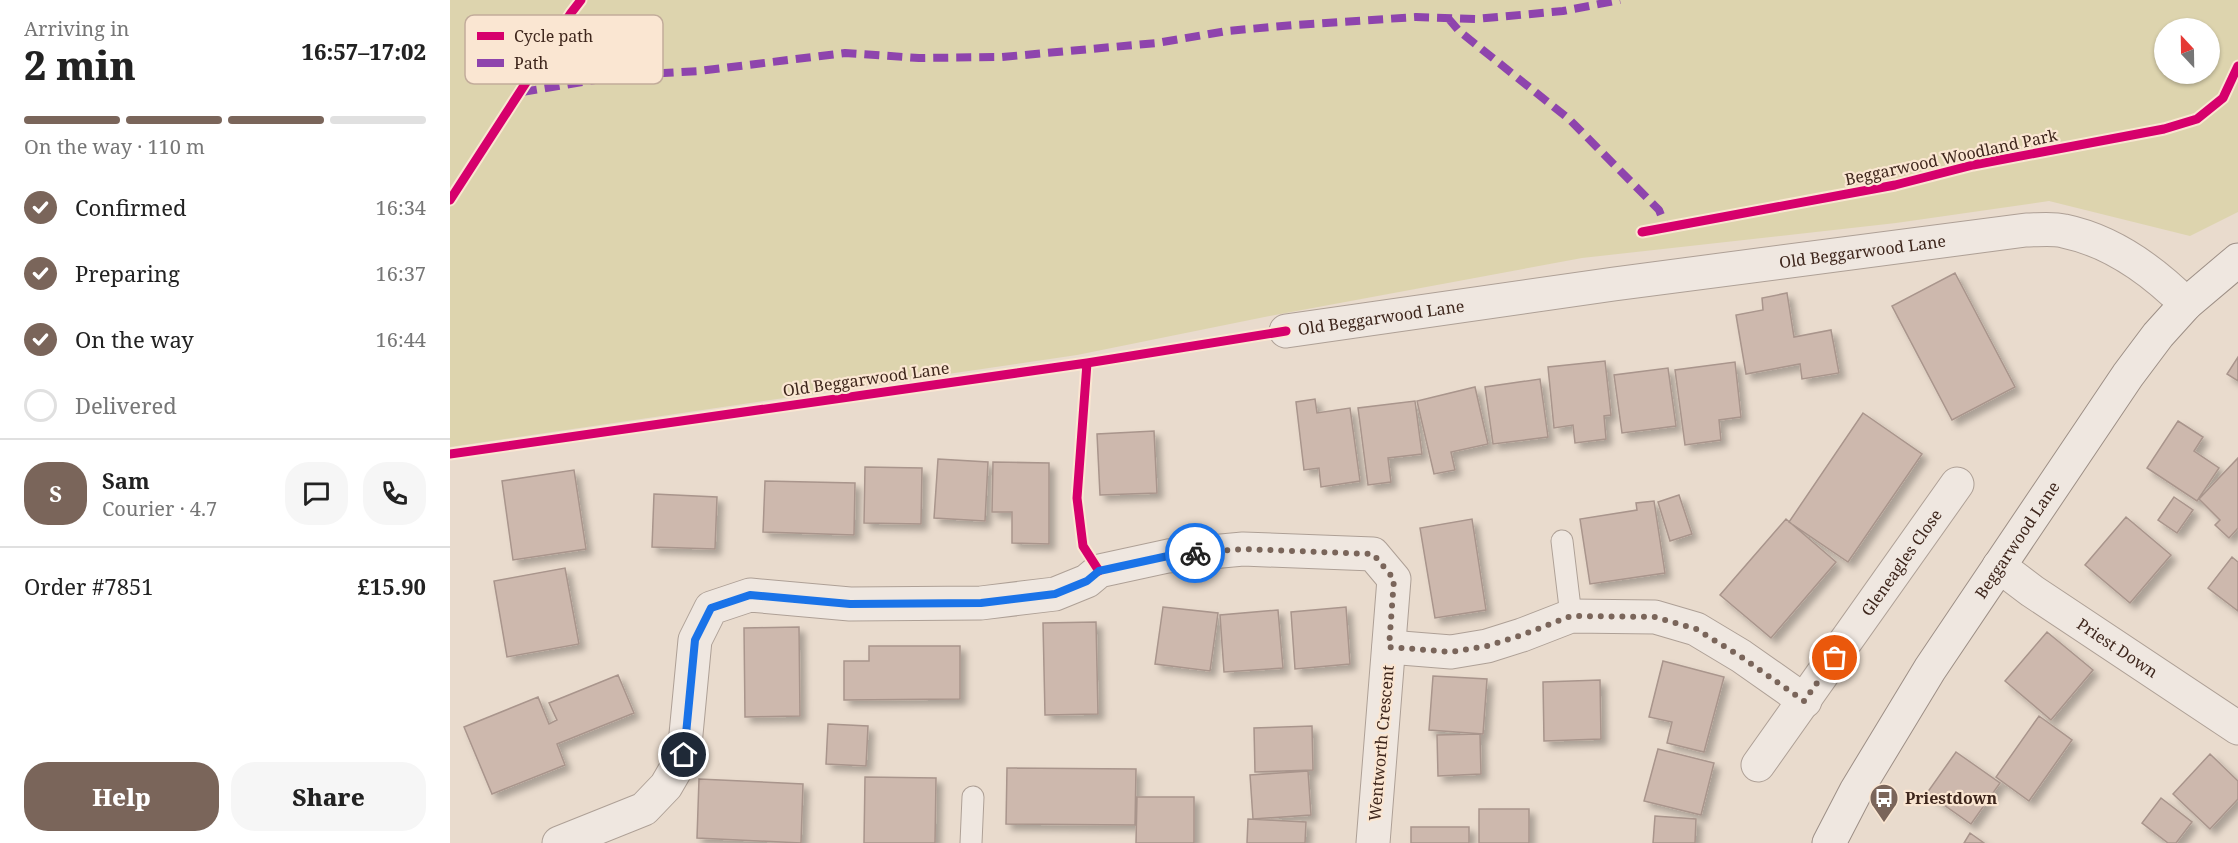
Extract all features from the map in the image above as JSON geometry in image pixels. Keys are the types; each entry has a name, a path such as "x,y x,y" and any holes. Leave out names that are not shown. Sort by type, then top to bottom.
{"street":[{"name":"Old Beggarwood Lane","path":"1286,331 1614,284 2026,230 2062,230 2097,241 2130,257 2162,280 2186,304"},
{"name":"Beggarwood Lane","path":"1829,843 1856,791 1917,690 2128,375 2158,335 2186,304 2238,260"},
{"name":"Gleneagles Close","path":"1758,765 1957,484"},
{"name":"Wentworth Crescent","path":"559,843 644,808 666,786 684,755 695,640 711,608 750,595 850,604 981,603 1055,594 1087,581 1099,571 1168,556 1243,549 1373,554 1394,579 1373,843"},
{"name":"Priest Down","path":"1999,566 2032,591 2238,728"},
{"path":"1389,647 1451,652 1487,646 1571,616 1655,617 1696,629 1740,656 1804,701"}],"lane":[{"path":"1562,541 1571,616"},
{"path":"971,843 973,797"}],"shaded area":[{"path":"450,0 2238,0 2238,212 2190,236 2049,201 1896,223 1582,258 1275,315 1077,355 450,447"}],"building":[{"path":"1955,273 2015,387 1952,420 1892,306"},
{"path":"1787,293 1794,337 1831,330 1839,373 1802,379 1800,364 1746,374 1736,315 1763,310 1762,298"},
{"path":"2238,357 2238,381 2227,374"},
{"path":"1605,361 1611,415 1604,416 1606,439 1575,443 1573,425 1554,428 1548,367"},
{"path":"1735,362 1741,417 1719,420 1721,440 1685,445 1675,370"},
{"path":"1668,368 1676,426 1622,433 1614,375"},
{"path":"1540,379 1548,437 1493,444 1485,387"},
{"path":"1475,387 1488,444 1451,452 1455,470 1434,474 1417,401"},
{"path":"1315,399 1317,413 1350,408 1360,481 1321,487 1319,468 1304,470 1296,402"},
{"path":"1415,401 1422,454 1388,458 1391,482 1368,485 1358,408"},
{"path":"1863,413 1922,454 1848,562 1789,522"},
{"path":"2178,421 2203,437 2194,451 2219,468 2197,501 2147,468"},
{"path":"1154,431 1157,493 1100,495 1097,434"},
{"path":"2238,458 2238,528 2229,538 2215,525 2220,520 2199,499"},
{"path":"938,459 988,462 985,521 934,518"},
{"path":"993,462 1049,463 1049,544 1012,543 1012,512 992,512"},
{"path":"865,467 922,468 921,524 864,523"},
{"path":"574,470 586,549 513,560 502,481"},
{"path":"765,481 855,483 854,535 763,532"},
{"path":"654,494 717,497 715,549 652,547"},
{"path":"1679,495 1692,534 1670,541 1658,502"},
{"path":"2174,497 2193,510 2177,533 2158,520"},
{"path":"1654,501 1665,573 1590,584 1580,519 1637,510 1636,503"},
{"path":"2126,517 2171,555 2130,603 2085,565"},
{"path":"1472,519 1486,610 1435,618 1420,528"},
{"path":"1786,519 1836,562 1771,638 1720,595"},
{"path":"2232,557 2238,562 2238,611 2208,588"},
{"path":"565,568 579,644 507,657 494,581"},
{"path":"1163,607 1218,613 1210,671 1155,664"},
{"path":"1346,607 1350,664 1295,669 1291,612"},
{"path":"1278,610 1283,668 1224,672 1220,615"},
{"path":"1096,622 1098,714 1045,715 1043,623"},
{"path":"799,627 800,716 745,717 744,628"},
{"path":"2047,632 2093,670 2051,720 2005,681"},
{"path":"869,646 960,646 960,699 844,700 844,661 869,661"},
{"path":"1663,661 1724,677 1704,752 1667,743 1672,722 1649,717"},
{"path":"618,675 634,713 557,744 565,765 492,794 464,727 538,697 549,724 557,720 549,703"},
{"path":"1433,676 1487,679 1483,734 1429,730"},
{"path":"1600,680 1601,739 1544,741 1543,682"},
{"path":"2039,716 2072,740 2029,801 1996,777"},
{"path":"828,724 868,726 866,766 826,764"},
{"path":"1312,726 1313,770 1255,772 1254,728"},
{"path":"1480,734 1481,774 1438,776 1437,735"},
{"path":"1658,749 1714,763 1701,815 1644,801"},
{"path":"1956,752 2000,783 1971,824 1927,793"},
{"path":"2210,754 2238,781 2238,799 2210,829 2173,794"},
{"path":"1007,768 1136,769 1135,825 1006,824"},
{"path":"1308,771 1311,815 1253,819 1250,775"},
{"path":"865,777 936,778 935,843 864,843"},
{"path":"699,779 803,784 801,843 697,838"},
{"path":"1137,797 1194,797 1194,843 1136,843"},
{"path":"2161,798 2192,822 2176,843 2168,843 2142,823"},
{"path":"1479,809 1529,809 1529,843 1479,843"},
{"path":"1655,816 1696,819 1695,843 1653,843"},
{"path":"1248,819 1306,822 1305,843 1247,843"},
{"path":"1411,827 1469,827 1469,843 1411,843"},
{"path":"1970,833 1984,843 1964,843"}],"marked path":[{"path":"663,73 699,71 845,53 919,58 1002,57 1157,43 1227,31 1294,25 1416,17 1476,19 1563,11 1620,0"},
{"path":"1448,18 1459,31 1569,119 1659,210 1666,228"},
{"path":"522,92 571,84"}],"cycle path":[{"path":"570,15 581,0"},
{"name":"Beggarwood Woodland Park","path":"1642,232 1895,185 1973,165 2164,129 2197,119 2223,98 2238,66"},
{"path":"450,200 525,84"},
{"path":"450,454 1087,363 1286,331"},
{"path":"1087,363 1077,498 1083,546 1099,571"}],"way so far":[{"path":"1195,553 1243,549 1373,554 1394,579 1389,647 1451,652 1487,646 1571,616 1655,617 1696,629 1740,656 1804,701 1835,658"}],"place":[{"name":"Priestdown","path":"1884,824"}],"route":[{"path":"684,755 695,640 711,608 750,595 850,604 981,603 1055,594 1087,581 1099,571 1168,556 1195,553"}]}
